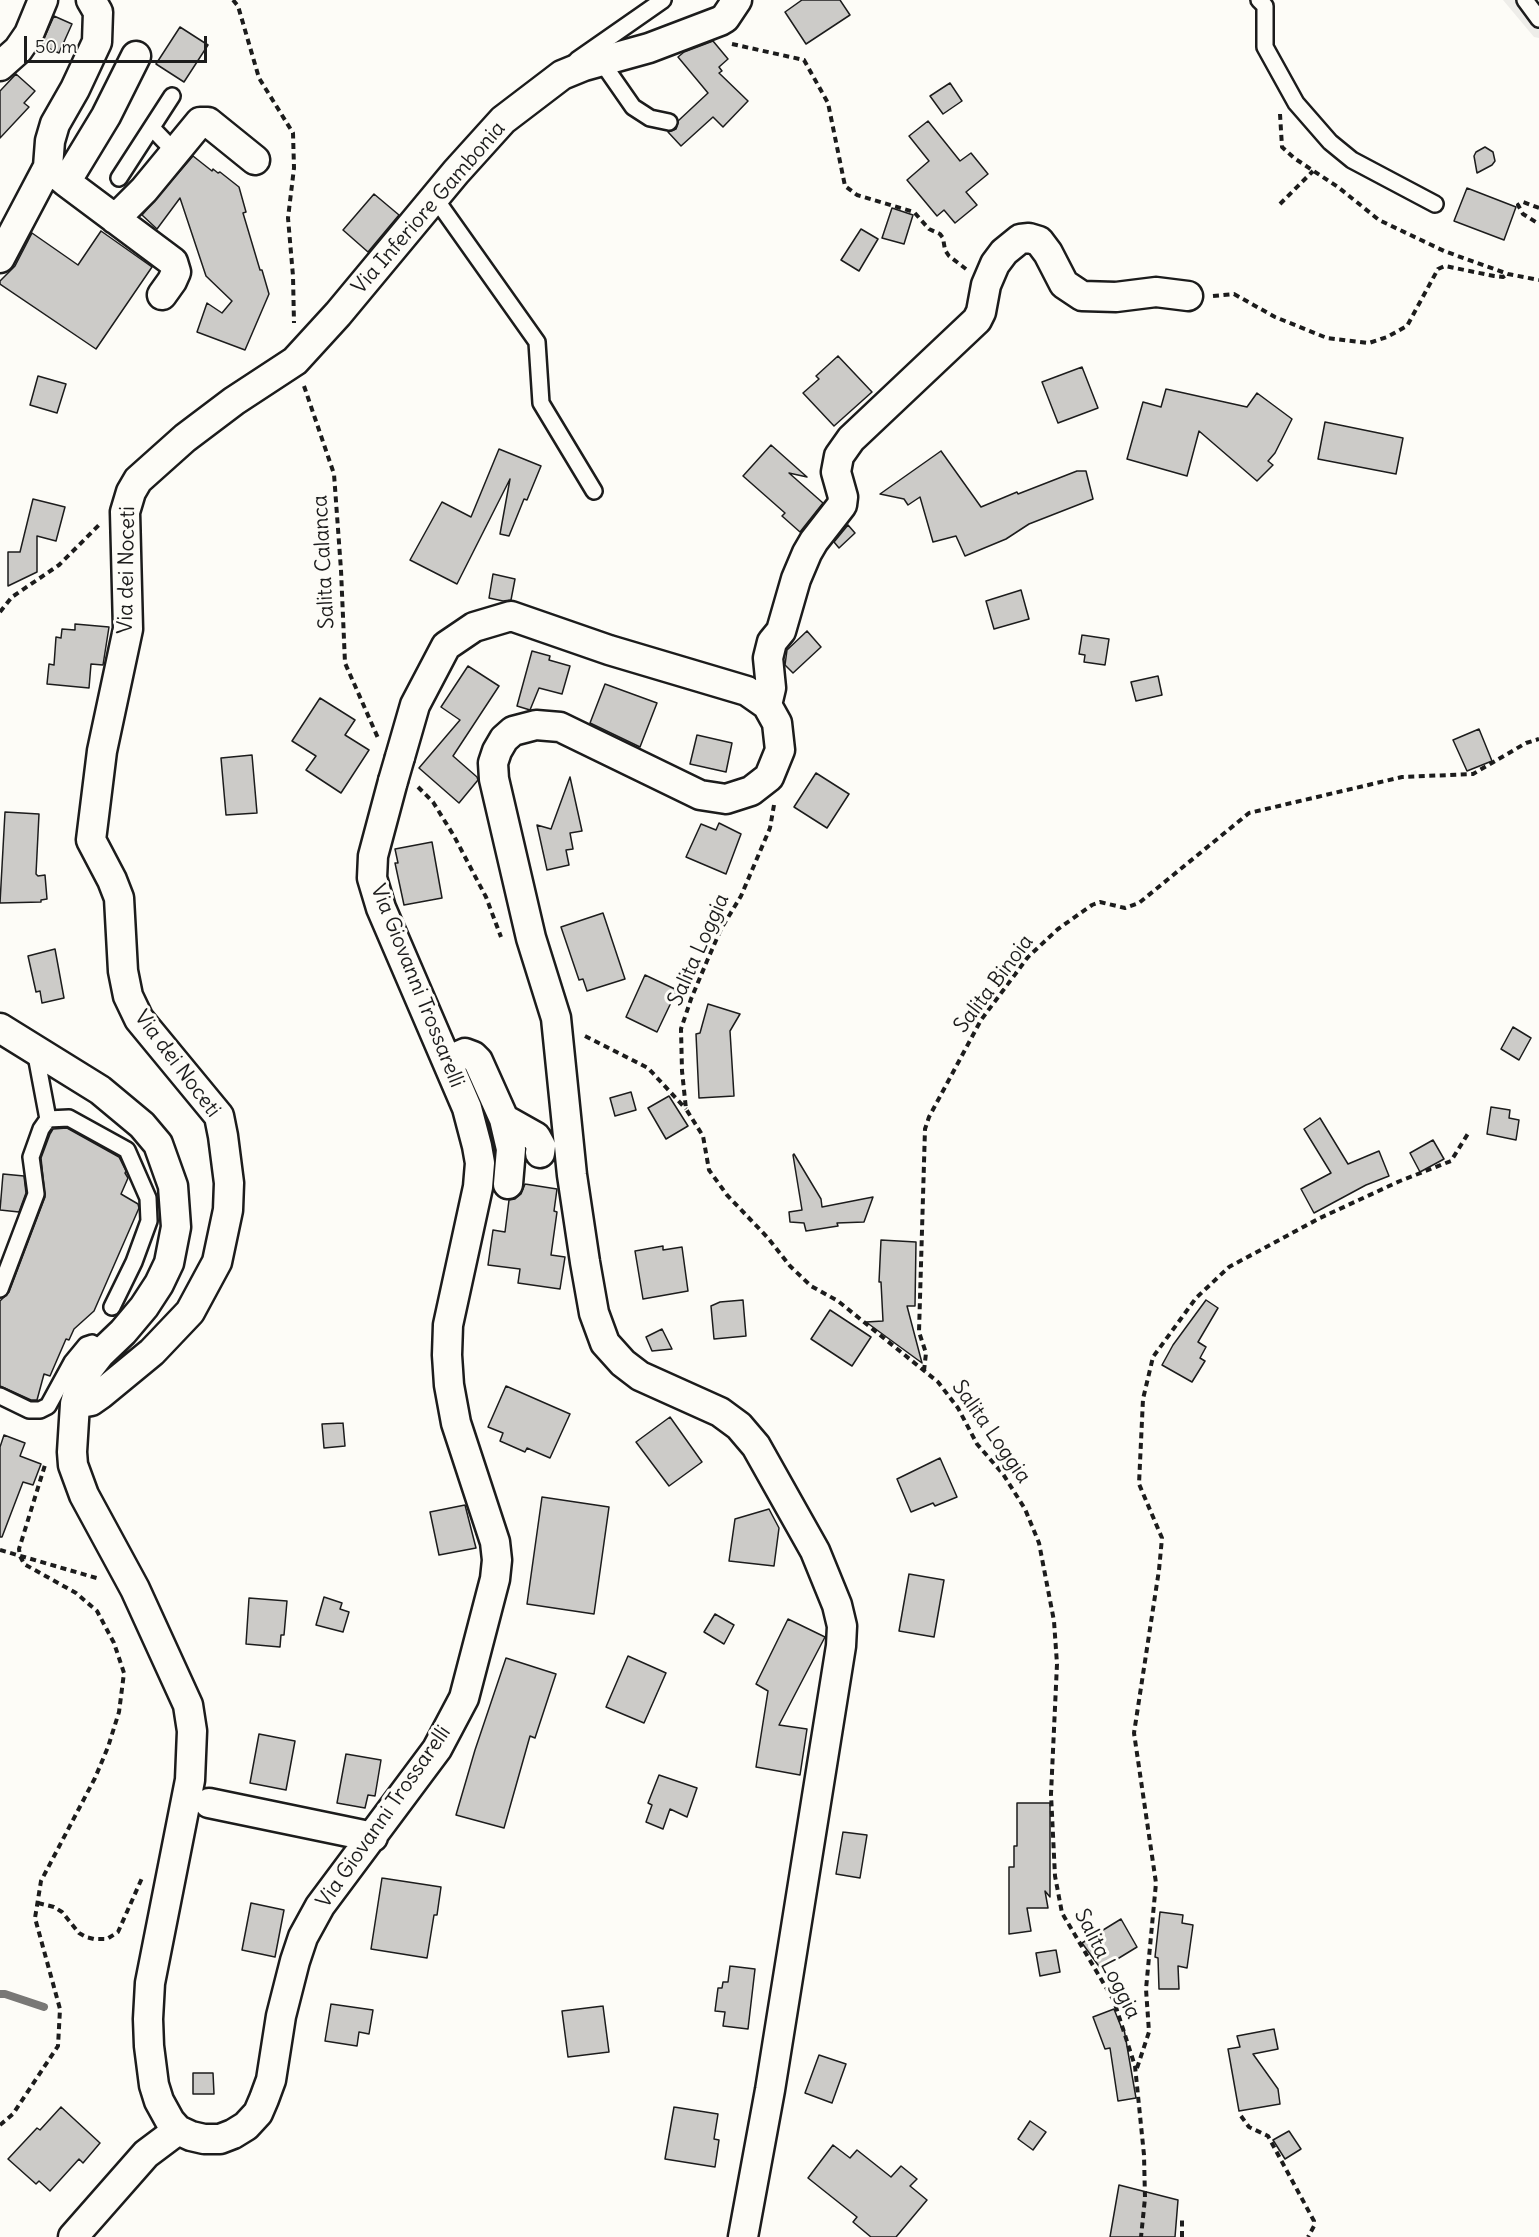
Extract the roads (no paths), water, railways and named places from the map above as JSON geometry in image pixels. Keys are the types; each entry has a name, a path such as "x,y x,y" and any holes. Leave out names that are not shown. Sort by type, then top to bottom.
{"street":[{"path":"0,66 18,50 29,34 42,0"},
{"path":"91,0 98,12 97,42 75,89 55,124 50,141 57,175 173,262 176,272 162,295"},
{"name":"Via Inferiore Gambonia","path":"295,361 338,315 503,120 562,75 601,61 649,48 707,26 724,18 737,0"},
{"path":"0,258 57,175 106,116 136,56"},
{"path":"115,219 144,190 200,122 208,122 255,160"},
{"path":"743,2237 772,2078 841,1646 842,1626 837,1605 815,1551 756,1446 739,1426 720,1412 640,1376 623,1362 605,1342 594,1313 585,1262 572,1175 556,1018 531,938 494,779 493,763 504,740 513,731 536,725 560,728 576,734 700,795 726,799 739,796 760,785 769,777 780,750 777,723 767,705 771,688 768,658 771,642 781,631 796,579 807,553 842,505 843,497 836,472 839,456 851,439 977,320 981,312 986,285 995,264 1004,252 1020,239 1034,238 1043,245 1064,284 1082,296 1116,297 1156,292 1188,296"},
{"name":"Via dei Noceti","path":"75,1404 91,1401 101,1394 152,1352 190,1312 217,1262 228,1210 229,1183 224,1136 219,1116 139,1019 128,996 123,971 119,898 91,840 91,794 128,629 125,512 122,489 138,480 185,438 234,401 295,361"},
{"name":"Via Giovanni Trossarelli","path":"178,2130 204,2139 220,2139 246,2126 258,2113 271,2080 281,2016 303,1937 320,1905 437,1749 464,1698 487,1617 495,1579 497,1560 495,1542 456,1423 449,1384 447,1355 448,1325 478,1187 480,1163 467,1108 381,908 372,878 373,856 391,759 415,705 446,646 474,627 512,616 609,650 731,685 747,691 767,705"},
{"path":"0,1028 100,1090 142,1125 158,1144 173,1186 176,1227 168,1263 159,1284 144,1307 86,1372 75,1404 71,1439 73,1465 84,1495 135,1589 188,1705 192,1731 190,1780 150,1983 148,2019 154,2085 164,2112 178,2130 146,2154 73,2237"},
{"path":"447,1061 465,1053 478,1061 504,1119 511,1149 508,1184"},
{"path":"504,1119 536,1137 541,1146 540,1154"},
{"path":"209,1803 373,1837"}],"lane":[{"path":"562,75 578,60 663,0"},
{"path":"1260,0 1265,6 1265,48 1296,103 1323,135 1352,160 1435,204"},
{"path":"1525,0 1539,19"},
{"path":"601,61 633,107 651,118 669,122"},
{"path":"119,178 172,96"},
{"path":"152,128 175,153"},
{"path":"435,198 537,342 542,403 594,491"},
{"path":"0,1290 36,1194 31,1157 41,1129 48,1119 35,1050"},
{"path":"48,1119 69,1118 127,1150 148,1198 148,1221 134,1262 112,1306"},
{"path":"0,1396 28,1410 40,1410 48,1406 72,1362 86,1345 92,1342 105,1350"}],"waterway":[{"path":"0,1994 44,2007"}]}
